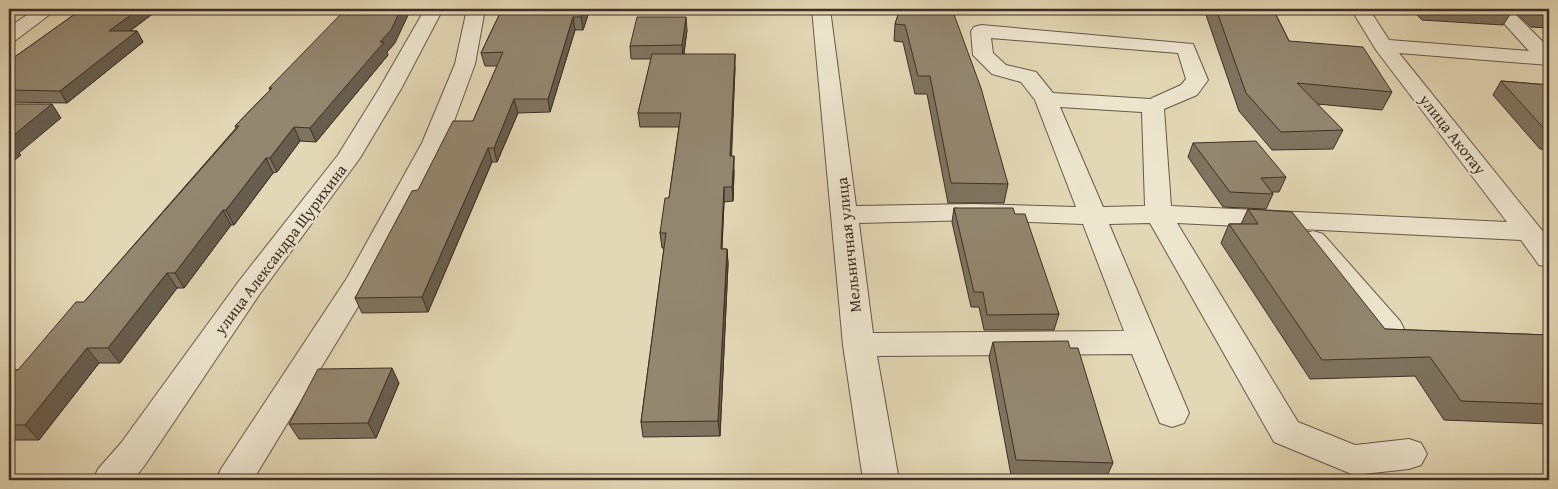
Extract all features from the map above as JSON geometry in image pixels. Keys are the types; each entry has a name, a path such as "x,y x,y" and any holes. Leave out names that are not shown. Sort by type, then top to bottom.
{"street":[{"path":"9,36 48,9"},
{"name":"улица Александра Щурихина","path":"111,480 249,288 348,158 390,89 434,9"},
{"path":"234,480 359,282 434,143 465,64 476,9"},
{"name":"Мельничная улица","path":"821,9 858,345 881,480"},
{"name":"улица Акотау","path":"1360,9 1383,46 1549,258"},
{"path":"1500,9 1549,59"},
{"path":"1046,99 1153,106 1189,90 1196,80 1186,48 981,31 983,55 999,70 1028,77 1046,99 1172,413"},
{"path":"1383,46 1549,59"},
{"path":"1153,106 1158,214 1286,432 1354,460 1409,454"},
{"path":"845,215 974,212 1092,216 1158,214 1529,232"},
{"path":"1295,220 1389,329"},
{"path":"858,345 1143,342"}],"building":[{"path":"82,9 139,9 109,31 137,31 60,91 9,90 9,61"},
{"path":"353,9 401,9 391,30 380,42 384,42 310,128 294,127 270,158 266,158 226,210 223,210 175,273 167,273 108,348 87,348 25,425 9,425 9,370 18,370 76,302 84,302 239,126 235,126 272,88 269,88 341,14 350,15"},
{"path":"502,9 584,9 581,17 573,17 548,99 514,99 494,148 488,148 422,297 355,298 412,191 418,190 453,121 473,121 503,52 481,53"},
{"path":"900,9 952,9 981,88 1008,184 951,183 930,76 918,76 905,25 895,24"},
{"path":"1216,9 1273,9 1289,41 1363,47 1392,92 1297,83 1343,130 1281,132 1246,93"},
{"path":"1442,9 1507,9 1511,13"},
{"path":"1532,9 1549,9 1549,15 1539,15"},
{"path":"637,17 686,17 682,45 630,46"},
{"path":"652,54 735,54 730,156 734,156 732,187 724,187 721,249 727,249 718,421 641,422 666,233 660,233 665,198 669,198 681,113 638,113"},
{"path":"1501,81 1549,85 1549,134"},
{"path":"9,104 52,104 9,139"},
{"path":"1256,141 1286,177 1261,178 1273,194 1230,192 1193,143"},
{"path":"954,208 1013,208 1015,214 1025,214 1059,314 987,315 983,292 974,292"},
{"path":"1248,209 1292,212 1385,329 1549,335 1549,404 1461,401 1430,357 1322,360 1229,224 1258,224"},
{"path":"1068,341 1070,348 1078,348 1113,463 1016,460 993,342"},
{"path":"392,368 368,423 289,424 318,369"}]}
